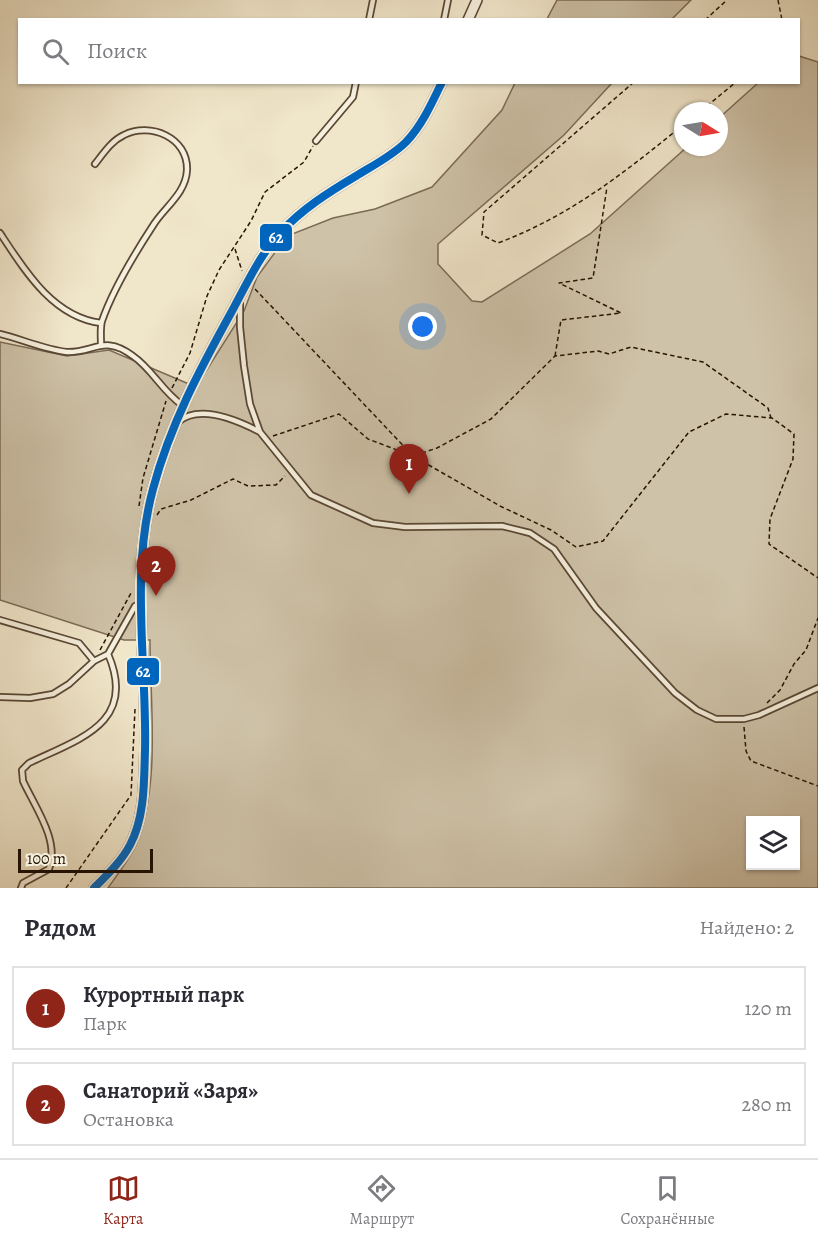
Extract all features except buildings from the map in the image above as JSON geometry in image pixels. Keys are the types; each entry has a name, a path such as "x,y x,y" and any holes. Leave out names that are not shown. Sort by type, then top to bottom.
{"street":[{"path":"469,18 477,0"},
{"path":"94,888 131,845 139,821 144,785 146,725 142,603 146,516 182,405 241,294 280,232 322,196 378,163 406,142 427,112 441,84"}],"lane":[{"path":"369,18 373,0"},
{"path":"444,18 448,0"},
{"path":"316,141 353,97 356,84"},
{"path":"94,164 108,147 124,135 145,130 167,135 182,148 187,170 180,192 155,222 101,323 101,344"},
{"path":"0,233 44,293 68,313 83,321 101,323"},
{"path":"241,294 240,327 250,404 260,432 290,472 311,495 373,523 405,527 502,526 530,533 554,549 596,608 675,693 697,710 716,719 744,719 759,715 818,688"},
{"path":"0,334 68,352 101,344 116,347 134,356 168,396 182,405"},
{"path":"173,427 182,419 217,415 241,422 260,432"},
{"path":"0,697 30,698 53,694 69,684 94,661 108,654 135,606 142,603"},
{"path":"0,620 79,643 94,661"},
{"path":"21,888 23,883 49,869 54,858 52,844 23,781 22,770 29,763 93,732 106,720 116,700 117,682 108,654"}],"path":[{"path":"707,18 727,0"},
{"path":"778,0 782,18"},
{"path":"632,84 484,212 482,235 498,243 529,231 607,186 674,132"},
{"path":"712,102 734,84"},
{"path":"316,141 304,162 265,192 235,249 240,267 248,282 413,456"},
{"path":"413,456 437,448 491,418 555,356 561,320 621,313 559,283 593,278 607,186"},
{"path":"555,356 598,351 609,354 631,347 703,362 768,408 772,418"},
{"path":"266,439 339,414 368,439 413,456 500,506 551,530 576,547 603,541 689,432 726,414 772,418 794,434 793,459 770,519 769,544 818,578"},
{"path":"156,516 161,509 191,500 233,480 248,486 276,485 290,472"},
{"path":"94,661 136,585"},
{"path":"759,715 780,690 794,664 806,650 818,618"},
{"path":"744,719 746,751 751,761 818,786"}],"shaded area":[{"path":"557,0 691,0 673,18 548,18"},
{"path":"800,56 818,62 818,888 108,888 136,845 149,796 152,744 150,640 124,640 0,600 0,342 67,356 109,350 196,387 244,311 257,277 287,236 333,218 375,209 432,187 502,110 515,84 611,84 564,135 438,244 438,264 472,301 482,302 590,234 677,156 728,156 728,110 757,84 800,84"}],"transit line":[{"name":"62","path":"94,888 114,868 126,851 139,823 144,786 145,750 141,619 142,553 153,489 177,420 197,376 248,280 274,240 316,201 388,156 406,142 422,121 441,84"}],"place":[{"name":"Курортный парк","path":"409,494"},
{"name":"Санаторий «Заря»","path":"156,596"}]}
